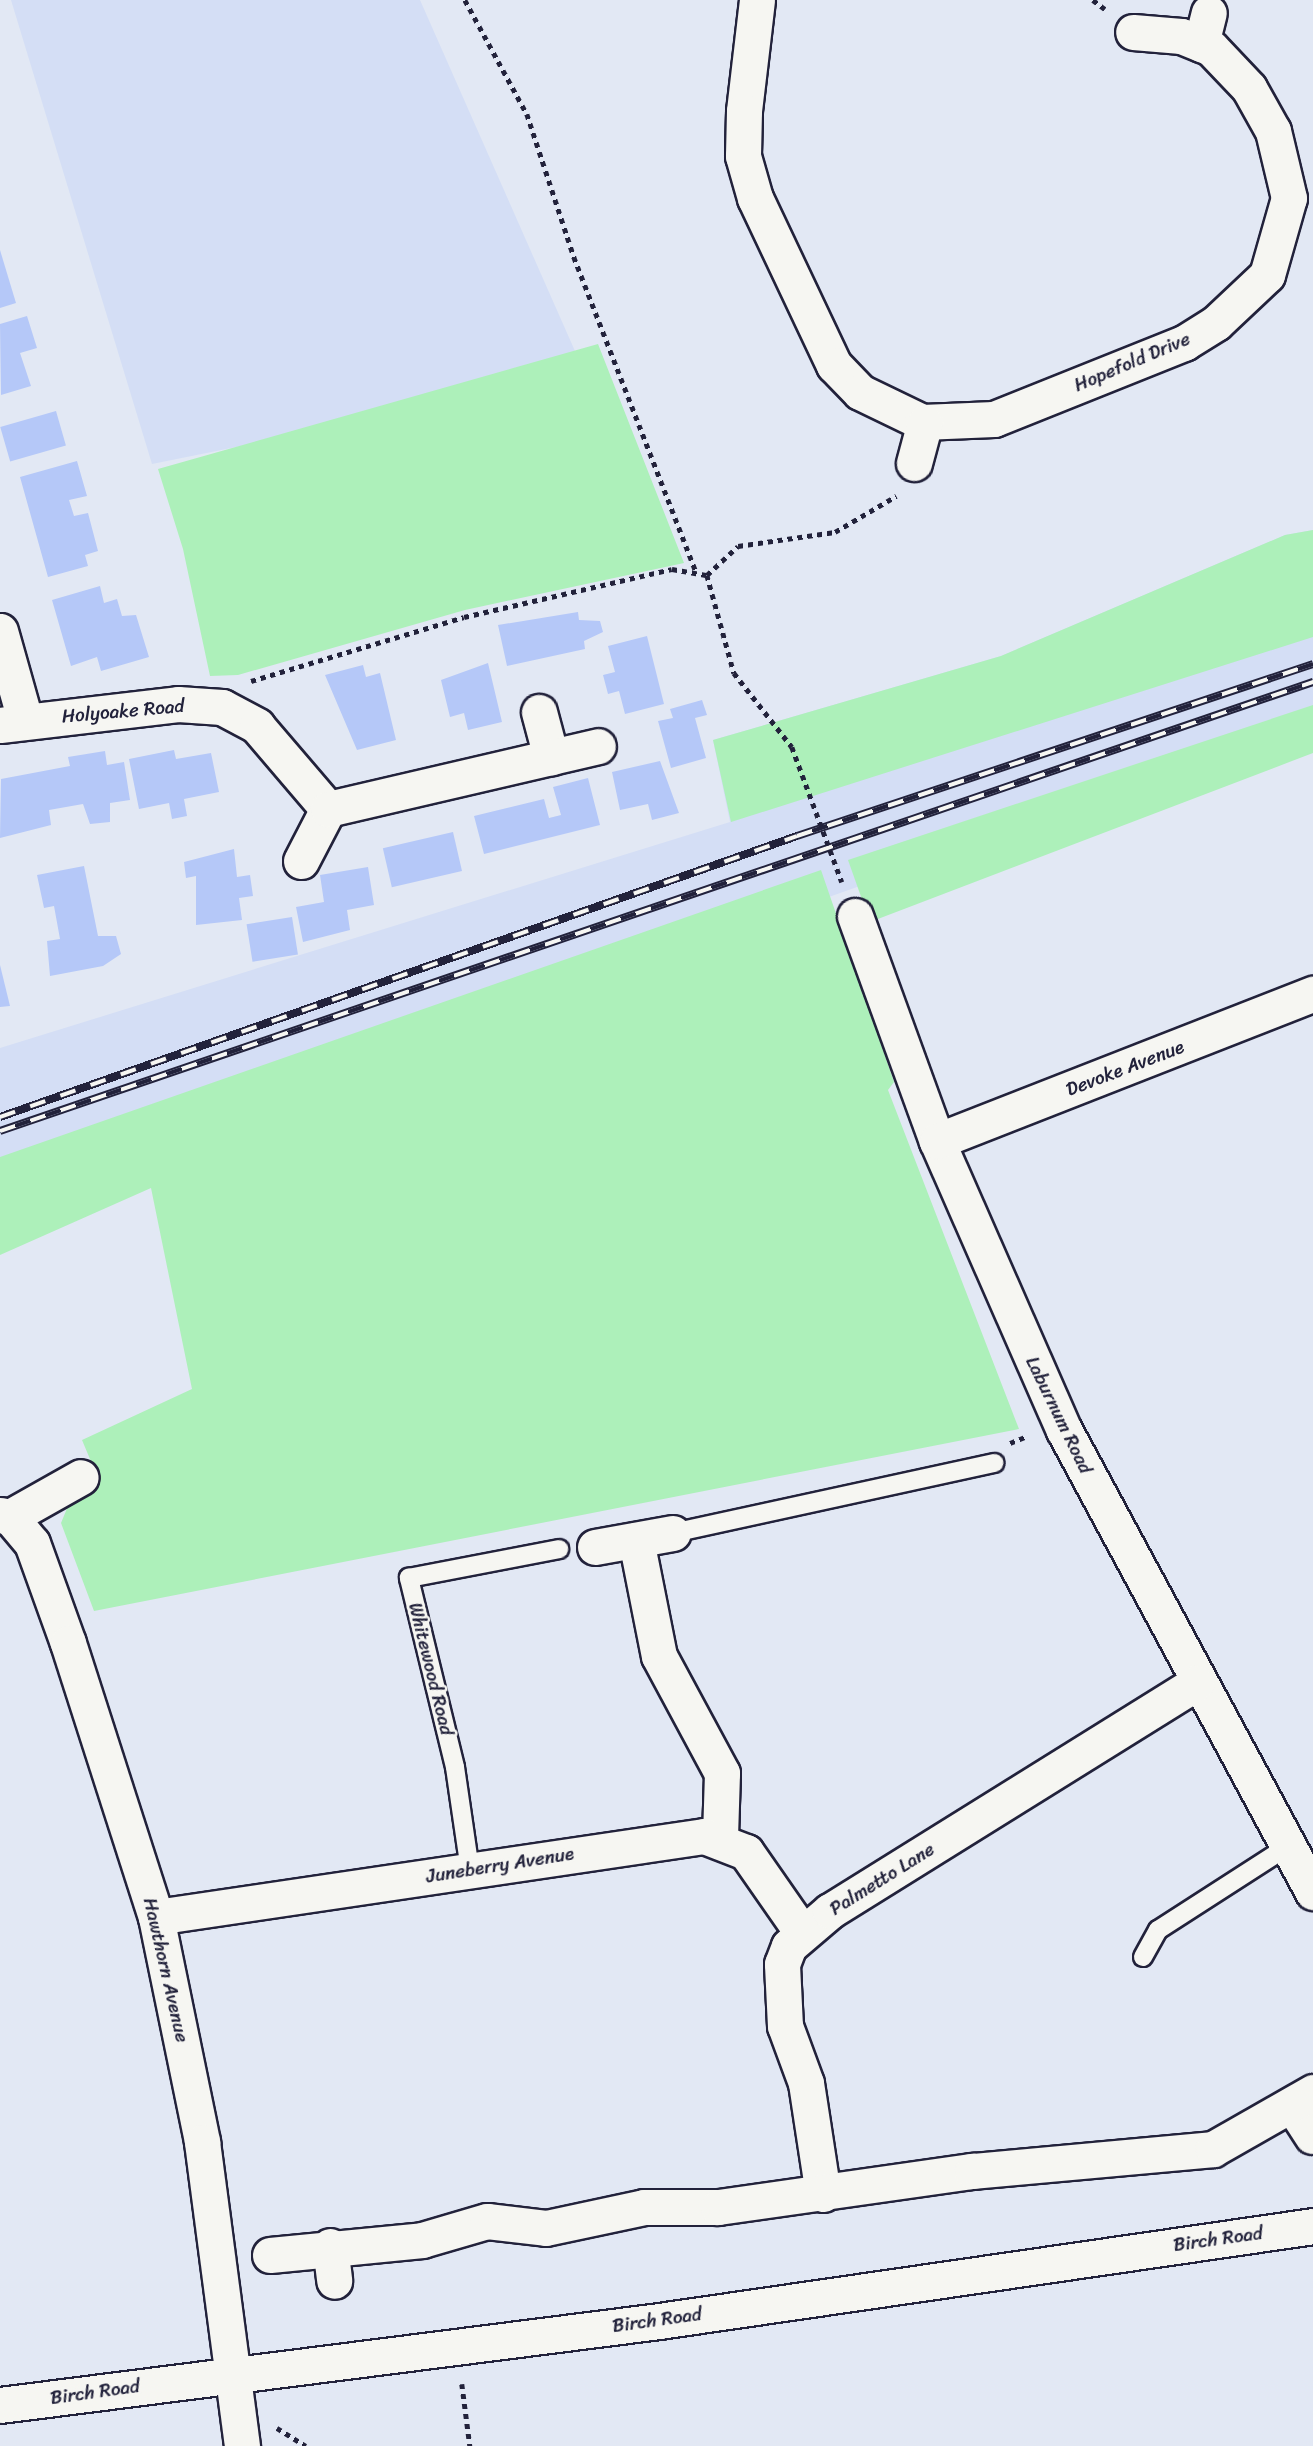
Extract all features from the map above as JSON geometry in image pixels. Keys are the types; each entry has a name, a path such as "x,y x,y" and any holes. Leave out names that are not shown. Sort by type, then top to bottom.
{"street":[{"name":"Hopefold Drive","path":"757,0 744,111 743,156 755,198 834,365 891,412 925,422 995,419 1184,343 1247,299 1267,275 1289,198 1284,163 1249,88 1205,29 1133,32"},
{"path":"914,463 925,422"},
{"path":"0,631 12,723"},
{"name":"Holyoake Road","path":"12,723 178,704 222,707 257,726 328,809"},
{"path":"539,712 551,757"},
{"path":"301,861 328,809 598,746"},
{"name":"Laburnum Road","path":"855,916 937,1142 1064,1430 1196,1683 1285,1848 1313,1892"},
{"name":"Devoke Avenue","path":"937,1142 1313,994"},
{"path":"5,1516 81,1477"},
{"name":"Hawthorn Avenue","path":"5,1516 32,1543 68,1643 156,1917 202,2142 242,2446"},
{"path":"595,1547 673,1533"},
{"path":"636,1540 659,1656 722,1773 720,1838 746,1852 801,1931"},
{"name":"Palmetto Lane","path":"823,2194 806,2082 785,2026 782,1995 782,1965 801,1931 1196,1683"},
{"name":"Juneberry Avenue","path":"156,1917 690,1836 720,1838"},
{"path":"270,2255 330,2246 422,2240 487,2221 546,2228 645,2207 718,2207 972,2171 1213,2149 1303,2099 1312,2136"},
{"name":"Birch Road","path":"0,2405 233,2371 457,2345 1313,2225"},
{"path":"330,2246 334,2281"}],"lane":[{"path":"673,1533 994,1463"},
{"name":"Whitewood Road","path":"471,1870 455,1767 409,1578 559,1549"},
{"path":"1143,1957 1158,1930 1285,1848"}],"path":[{"path":"464,0 527,114 574,257 696,571"},
{"path":"707,575 738,546 853,525 903,490 914,463"},
{"path":"222,707 237,685 464,617 672,569 707,575"},
{"path":"707,575 734,673 792,747 855,916"},
{"path":"457,2345 470,2446"}],"shaded area":[{"path":"11,0 420,0 586,376 152,464"},
{"path":"1313,530 1313,737 857,887 0,1191 0,1048 730,822 713,740 1001,656 1285,535"}],"green space":[{"path":"598,344 684,563 465,610 238,675 210,676 183,549 158,469"},
{"path":"1313,530 1313,637 731,822 713,740 1001,656 1285,535"},
{"path":"1313,705 1313,753 870,922 848,860"},
{"path":"821,870 894,1082 888,1090 1019,1429 94,1611 61,1523 68,1506 100,1483 82,1440 192,1389 151,1188 0,1255 0,1157"}],"building":[{"path":"0,250 16,303 0,308"},
{"path":"27,316 37,348 20,353 31,386 1,395 0,324"},
{"path":"56,411 66,446 10,462 0,427"},
{"path":"77,461 87,496 69,500 74,516 88,513 98,551 85,555 88,566 48,577 20,477"},
{"path":"100,586 104,603 117,599 122,616 136,615 149,657 101,671 97,657 71,666 52,600"},
{"path":"578,612 579,620 600,621 603,632 584,641 585,649 507,666 498,625"},
{"path":"647,636 664,704 625,714 619,691 608,694 603,675 615,672 608,646"},
{"path":"488,663 502,722 468,730 464,713 450,717 441,680"},
{"path":"363,665 366,677 380,673 396,740 357,750 325,675"},
{"path":"702,700 707,715 695,718 706,758 671,768 658,721 673,718 670,709"},
{"path":"174,750 176,759 211,753 219,792 184,799 187,816 172,819 169,803 139,809 129,759"},
{"path":"105,751 107,765 124,762 130,800 110,803 110,822 90,824 83,804 49,810 51,825 0,838 1,779 70,766 68,757"},
{"path":"660,761 679,813 652,820 648,804 620,810 612,772"},
{"path":"588,778 600,825 484,854 474,816 544,799 549,818 561,815 553,787"},
{"path":"453,832 462,871 392,887 383,848"},
{"path":"234,849 237,877 250,875 253,896 239,898 242,920 196,925 196,876 186,878 184,862"},
{"path":"84,866 98,936 116,936 121,954 103,966 50,976 47,941 60,939 54,906 44,908 37,875"},
{"path":"368,867 374,905 347,910 350,930 303,942 296,907 324,902 320,875"},
{"path":"292,917 298,955 253,962 247,924"},
{"path":"0,965 10,1006 0,1007"}],"railway":[{"path":"0,1117 797,836 1313,664"},
{"path":"0,1131 1313,682"}]}
